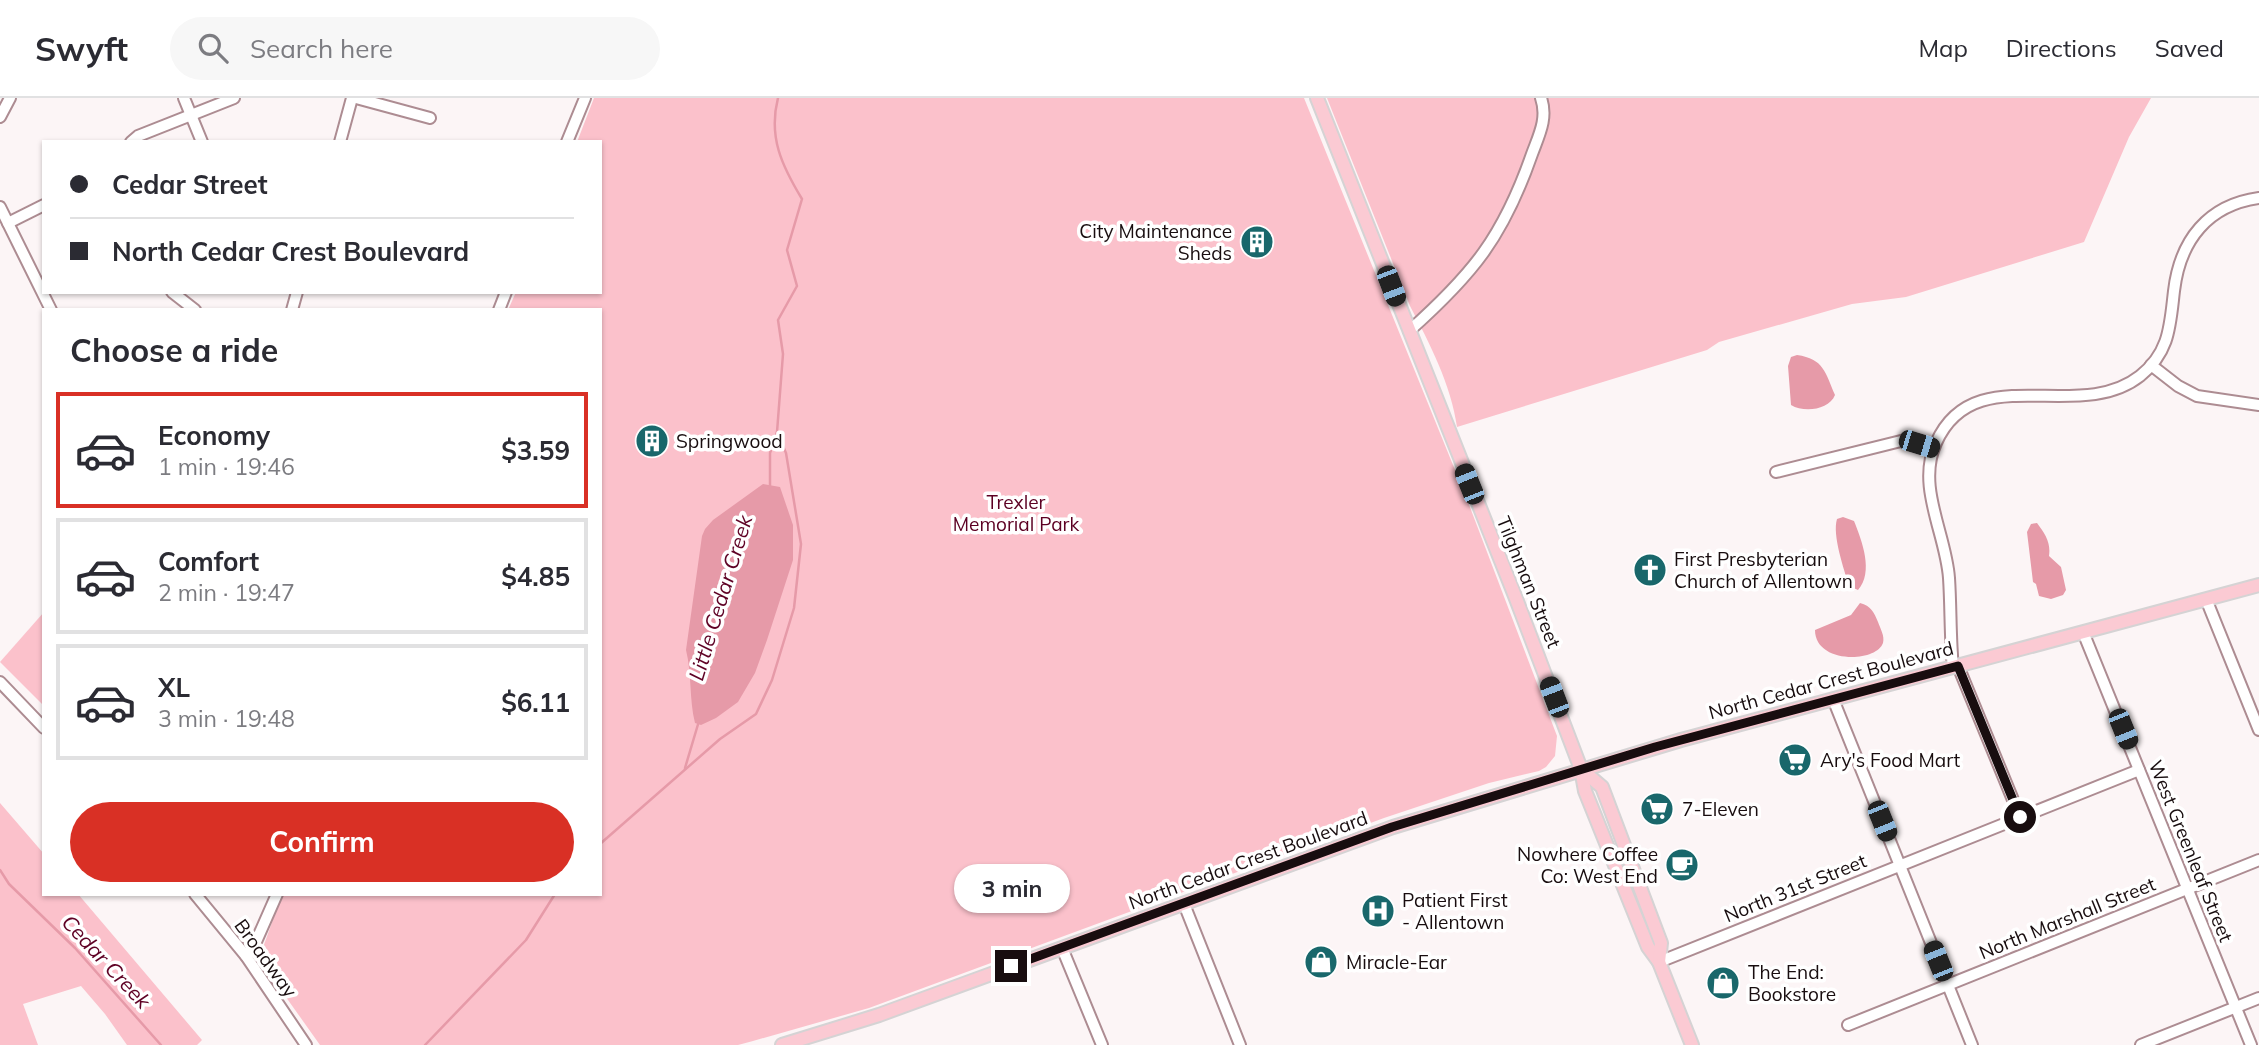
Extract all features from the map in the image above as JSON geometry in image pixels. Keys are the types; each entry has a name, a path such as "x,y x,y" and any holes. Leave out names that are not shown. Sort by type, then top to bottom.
{"main road":[{"name":"Tilghman Street","path":"1317,98 1515,596 1581,769 1584,790 1648,947 1658,962 1692,1045"},
{"name":"North Cedar Crest Boulevard","path":"782,1045 879,1015 1392,827 1581,769 2259,585"}],"street":[{"path":"0,117 10,98"},
{"path":"184,98 201,140"},
{"path":"133,140 234,98"},
{"path":"341,140 354,98 430,118"},
{"path":"568,140 585,98"},
{"path":"1409,331 1468,274 1488,249 1508,214 1542,127 1544,108 1541,98"},
{"path":"2020,817 1956,667 1949,575 1930,485 1933,449 1950,420 1966,405 1977,400 1993,397 2104,393 2129,383 2151,365 2163,346 2171,325 2177,271 2188,243 2214,215 2241,200 2259,198"},
{"path":"8,223 42,206"},
{"path":"0,207 42,292"},
{"path":"175,294 192,308"},
{"path":"2151,365 2178,386 2197,396 2259,405"},
{"path":"1776,472 1905,440 1933,449"},
{"path":"2206,599 2259,730"},
{"name":"West Greenleaf Street","path":"2083,632 2251,1045"},
{"path":"0,682 42,726"},
{"path":"1833,699 1972,1045"},
{"name":"North 31st Street","path":"1658,962 2139,769"},
{"name":"North Marshall Street","path":"1848,1025 2259,860"},
{"name":"Broadway","path":"197,896 246,956 306,1045"},
{"path":"246,956 255,944 276,896"},
{"path":"1184,904 1240,1045"},
{"path":"1062,948 1102,1045"},
{"path":"2141,1045 2259,998"}],"green space":[{"name":"Trexler Memorial Park","path":"594,98 1304,98 1468,502 1557,736 1555,756 1539,771 1489,783 1384,818 869,1008 738,1045 320,1045 261,962 260,956 281,896 602,896 602,308 509,308 515,294 602,294 602,140 578,140"},
{"path":"1327,98 2151,98 2129,137 2084,242 1906,297 1852,304 1719,342 1707,350 1457,427 1439,365 1410,306"},
{"path":"42,614 42,704 0,662"},
{"path":"0,803 42,852 42,896 80,896 202,1040 197,1045 127,1045 81,986 23,1004 38,1045 0,1045"}],"water":[{"path":"1797,355 1818,363 1826,373 1835,395 1822,407 1803,409 1791,405 1788,366 1791,357"},
{"path":"763,484 780,487 793,525 793,560 755,673 738,702 701,725 695,723 693,714 686,650 702,536 713,520"},
{"path":"1843,517 1854,521 1865,556 1865,574 1858,590 1849,586 1837,543 1837,519"},
{"path":"2037,523 2048,542 2049,556 2061,567 2066,590 2063,595 2051,599 2039,596 2033,582 2027,532 2031,524"},
{"path":"1860,603 1872,610 1881,629 1883,643 1878,650 1858,657 1846,657 1825,649 1818,641 1815,630 1851,615"}],"waterway":[{"name":"Little Cedar Creek","path":"602,842 720,739 756,714 772,680 794,608 801,544 786,453 777,432 783,354 778,320 797,286 787,250 802,199 788,175 779,151 775,126 778,98"},
{"name":"Little Cedar Creek","path":"770,487 770,453 777,432"},
{"name":"Little Cedar Creek","path":"685,768 699,721"},
{"name":"Cedar Creek","path":"0,870 9,884 75,948 161,1045"},
{"name":"Little Cedar Creek","path":"425,1045 526,940 554,896"}],"place":[{"name":"City Maintenance Sheds","path":"1257,242"},
{"name":"Springwood","path":"652,441"},
{"name":"First Presbyterian Church of Allentown","path":"1650,570"},
{"name":"Ary's Food Mart","path":"1795,760"},
{"name":"7-Eleven","path":"1657,809"},
{"name":"Nowhere Coffee Co: West End","path":"1682,865"},
{"name":"Patient First - Allentown","path":"1378,911"},
{"name":"Miracle-Ear","path":"1321,962"},
{"name":"The End: Bookstore","path":"1723,983"}],"route":[{"path":"1011,966 1392,827 1655,747 1958,666 2020,817"}]}
